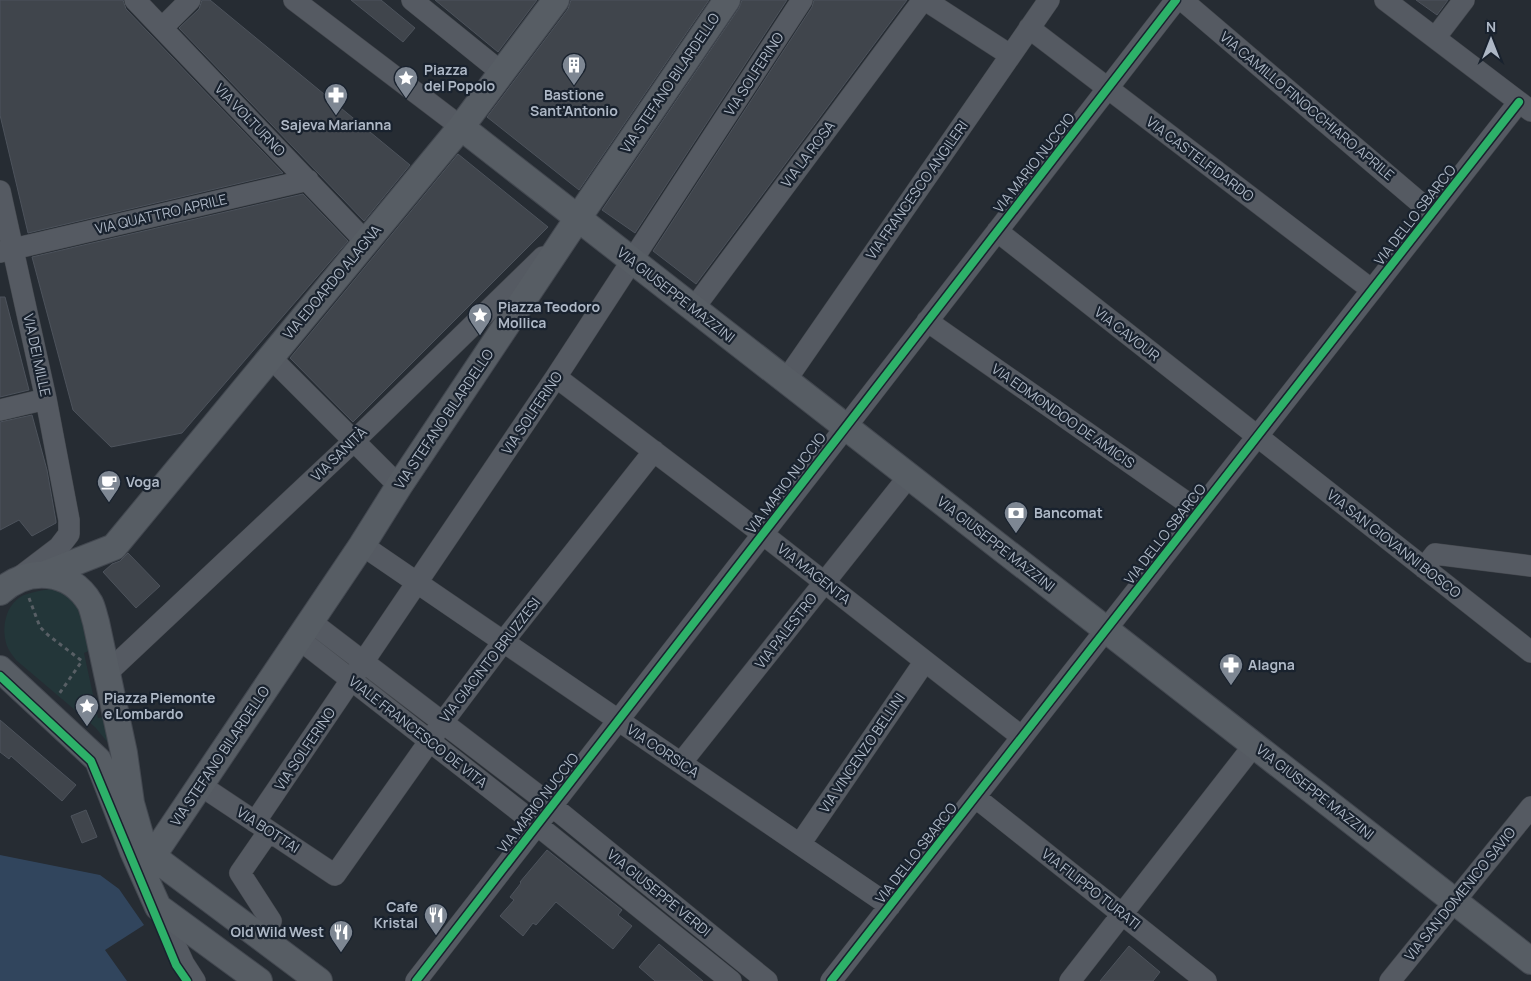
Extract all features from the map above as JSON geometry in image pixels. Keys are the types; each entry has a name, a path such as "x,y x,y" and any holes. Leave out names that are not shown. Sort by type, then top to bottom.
{"main road":[{"name":"VIA EDOARDO ALAGNA","path":"11,587 26,576 45,574 114,547 461,126 556,0"},
{"name":"VIA STEFANO BILARDELLO","path":"149,848 200,786 573,225 728,0"},
{"name":"VIA GIUSEPPE MAZZINI","path":"461,126 573,225 633,261 1531,960"},
{"path":"45,574 63,579 79,589 90,604 96,622 124,753 131,803 141,838 164,865 319,981"},
{"path":"0,669 98,760 149,848 158,907 259,981"}],"street":[{"name":"VIA VOLTURNO","path":"135,0 365,241"},
{"path":"162,28 190,0"},
{"path":"294,0 461,126"},
{"path":"412,0 501,72"},
{"name":"VIA SOLFERINO","path":"260,936 271,921 240,873 262,827 351,680 633,261 802,0"},
{"path":"924,0 1010,55"},
{"name":"VIA LA ROSA","path":"694,308 924,0"},
{"name":"VIA FRANCESCO ANGILERI","path":"786,380 1049,0"},
{"name":"VIA MARIO NUCCIO","path":"416,981 764,535 845,426 1176,0"},
{"name":"VIA CAMILLO FINOCCHIARO APRILE","path":"1182,0 1432,212"},
{"path":"1385,0 1525,106"},
{"path":"1435,38 1464,0"},
{"name":"VIA CASTELFIDARDO","path":"1029,28 1372,290"},
{"name":"VIA DELLO SBARCO","path":"831,981 1432,212 1525,106"},
{"name":"VIA QUATTRO APRILE","path":"7,250 308,180"},
{"name":"VIA DEI MILLE","path":"0,191 7,250 46,399 69,520 69,534 59,547 11,587"},
{"name":"VIA SANITÀ","path":"107,673 355,440 573,225"},
{"name":"VIA CAVOUR","path":"997,231 1258,436"},
{"name":"VIA EDMONDOO DE AMICIS","path":"927,321 1199,511"},
{"path":"270,357 399,486"},
{"name":"VIA MAGENTA","path":"556,377 764,535 1022,738"},
{"path":"0,410 46,399"},
{"name":"VIA SAN GIOVANNI BOSCO","path":"1258,436 1531,652"},
{"name":"VIA GIACINTO BRUZZESI","path":"335,875 442,722 654,452"},
{"name":"VIA PALESTRO","path":"681,763 909,476"},
{"name":"VIA CORSICA","path":"362,545 890,906"},
{"path":"1424,568 1435,554 1531,566"},
{"name":"VIALE FRANCESCO DE VITA","path":"304,630 363,662 552,806"},
{"name":"VIALE FRANCESCO DE VITA","path":"304,630 351,680 537,825"},
{"name":"VIA VINCENZO BELLINI","path":"800,844 925,661"},
{"path":"1070,981 1254,745"},
{"name":"VIA BOTTAI","path":"200,786 335,875"},
{"name":"VIA FILIPPO TURATI","path":"975,797 1206,981"},
{"name":"VIA GIUSEPPE VERDI","path":"552,806 767,981"},
{"name":"VIA SAN DOMENICO SAVIO","path":"1390,981 1531,807"},
{"name":"VIA GIUSEPPE VERDI","path":"537,825 732,981"},
{"path":"158,907 184,964 195,981"}],"path":[{"path":"11,587 32,602 40,626 48,635 82,661 46,711"}],"shaded area":[{"path":"51,589 65,591 81,613 89,651 84,653 98,718 103,717 109,744 95,727 16,660 7,646 4,632 6,617 12,604 24,595"}],"water":[{"path":"0,855 100,875 119,889 144,925 105,950 127,981 0,981"}],"building":[{"path":"0,0 123,0 126,9 283,173 28,233 0,115"},
{"path":"202,0 210,0 410,165 364,221 179,28 199,9"},
{"path":"351,0 381,0 415,28 403,42"},
{"path":"435,0 537,0 498,52"},
{"path":"571,0 709,0 579,190 487,117 568,9"},
{"path":"742,0 787,0 635,233 602,210 739,8"},
{"path":"814,0 907,0 696,284 653,251 812,7"},
{"path":"1416,0 1448,0 1437,15"},
{"path":"458,154 548,227 353,422 290,358"},
{"path":"303,194 348,241 182,433 111,447 73,410 32,257"},
{"path":"0,297 5,297 29,390 0,397"},
{"path":"32,415 47,470 56,523 32,536 19,520 0,530 0,422"},
{"path":"128,553 160,586 136,608 103,572 112,564 120,561"},
{"path":"0,720 76,785 62,801 11,756 9,759 0,752"},
{"path":"86,810 97,837 82,843 71,816"},
{"path":"547,850 622,910 618,915 632,926 613,949 556,902 536,925 533,923 523,936 500,916 514,900 510,897 520,882"},
{"path":"659,944 703,981 655,981 639,967"},
{"path":"1129,946 1160,972 1153,981 1100,981"}],"cycle path":[{"path":"416,981 1176,0"},
{"path":"831,981 1519,102"},
{"path":"0,676 91,761 176,965 187,981"}],"place":[{"name":"Bastione Sant'Antonio","path":"574,86"},
{"name":"Piazza del Popolo","path":"406,99"},
{"name":"Sajeva Marianna","path":"336,116"},
{"name":"Piazza Teodoro Mollica","path":"480,336"},
{"name":"Voga","path":"109,503"},
{"name":"Bancomat","path":"1016,534"},
{"name":"Alagna","path":"1231,686"},
{"name":"Piazza Piemonte e Lombardo","path":"87,727"},
{"name":"Cafe Kristal","path":"436,936"},
{"name":"Old Wild West","path":"341,953"}]}
